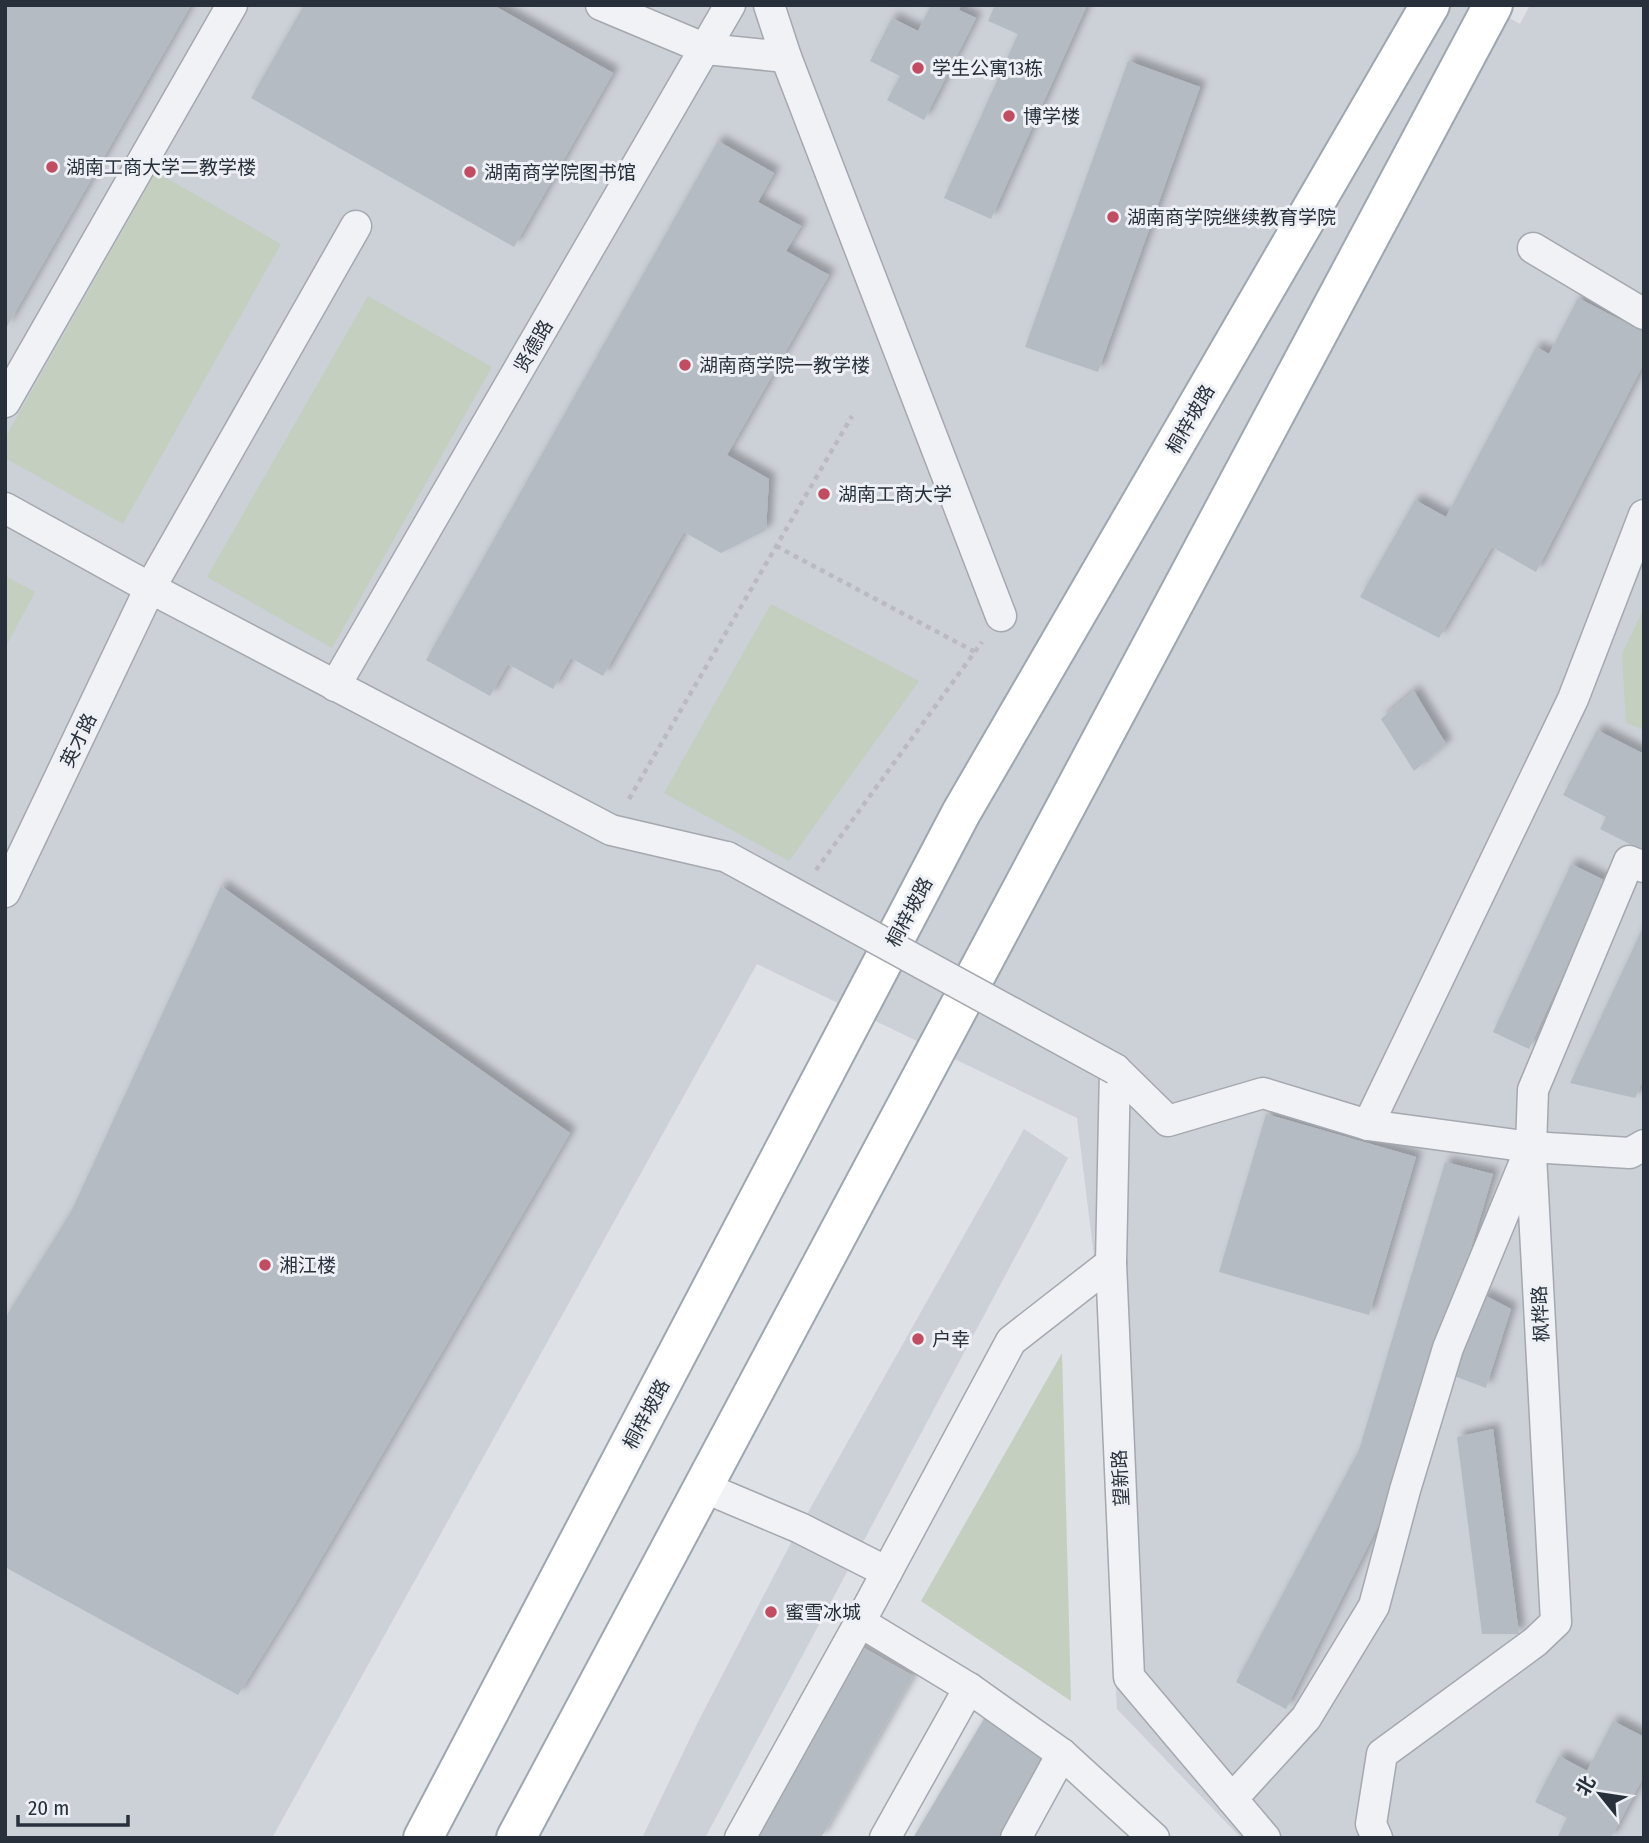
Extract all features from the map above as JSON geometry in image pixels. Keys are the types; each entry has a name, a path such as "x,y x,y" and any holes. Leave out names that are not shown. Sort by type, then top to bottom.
{"main road":[{"name":"桐梓坡路","path":"423,1838 961,813 1430,5"},
{"path":"516,1838 1493,5"}],"street":[{"path":"5,402 232,5"},
{"path":"601,5 706,49 786,57"},
{"name":"贤德路","path":"335,686 730,5"},
{"path":"769,5 786,57 1001,616"},
{"name":"英才路","path":"5,892 150,588 356,226"},
{"path":"1533,248 1644,314"},
{"path":"5,508 150,588 611,830 727,858 1115,1069 1168,1121 1264,1093 1368,1125 1531,1147 1630,1153 1644,1145"},
{"path":"1368,1125 1573,699 1644,516"},
{"path":"1232,1799 1306,1718 1374,1606 1405,1490 1448,1348 1531,1147 1532,1090 1629,861 1644,867"},
{"name":"望新路","path":"1115,1069 1111,1263 1129,1677 1265,1838"},
{"name":"枫桦路","path":"1377,1838 1371,1824 1382,1754 1535,1642 1556,1622 1531,1147"},
{"path":"740,1838 1011,1341 1111,1263"},
{"path":"702,1487 800,1528 887,1572"},
{"path":"860,1622 969,1688 1062,1754 1154,1838"},
{"path":"885,1838 969,1688"},
{"path":"1016,1838 1062,1754"}],"path":[{"path":"611,830 852,416"},
{"path":"776,546 975,652"},
{"path":"810,877 1001,616"}],"shaded area":[{"name":"湖南工商大学","path":"5,5 1487,5 1520,24 1530,5 1644,5 1644,1838 1241,1838 1117,1709 1097,1281 1077,1118 757,964 272,1838 5,1838"},
{"path":"1024,1129 1068,1158 705,1838 642,1838 698,1722 793,1539"}],"green space":[{"path":"156,172 281,244 123,524 5,458 5,438"},
{"path":"368,296 492,367 332,648 207,577"},
{"path":"5,576 35,592 5,648"},
{"path":"771,604 919,681 789,861 664,793"},
{"path":"1644,608 1644,730 1626,723 1622,654"},
{"path":"1062,1353 1071,1701 921,1601"}],"building":[{"name":"湖南工商大学二教学楼","path":"5,5 191,5 5,330"},
{"name":"湖南商学院图书馆","path":"304,5 493,5 613,73 514,247 251,98"},
{"name":"学生公寓13栋","path":"931,5 961,5 959,10 976,18 924,120 887,100 900,76 870,61 892,18 918,31"},
{"name":"博学楼","path":"995,5 1087,5 991,219 944,198 1018,34 988,21"},
{"name":"湖南商学院继续教育学院","path":"1128,61 1200,87 1098,372 1025,347"},
{"name":"湖南商学院一教学楼","path":"718,141 774,173 758,202 801,226 786,251 829,275 727,455 769,479 766,530 721,553 684,532 603,676 571,658 553,689 508,664 490,696 426,660"},
{"path":"1578,298 1644,332 1644,363 1536,572 1492,547 1439,638 1360,597 1415,500 1446,517 1536,347 1549,354"},
{"path":"1414,691 1446,744 1414,771 1381,719"},
{"path":"1597,730 1644,754 1644,851 1600,829 1606,817 1563,795"},
{"path":"1571,864 1606,881 1529,1049 1493,1032"},
{"name":"湘江楼","path":"221,886 570,1133 294,1605 238,1695 5,1567 5,1318 71,1212"},
{"path":"1644,925 1644,1078 1635,1098 1570,1083"},
{"path":"1266,1114 1416,1157 1369,1315 1219,1272"},
{"path":"1445,1162 1493,1174 1405,1472 1286,1709 1236,1682 1359,1450"},
{"path":"1482,1294 1511,1309 1486,1388 1454,1376"},
{"path":"1493,1429 1519,1634 1482,1634 1457,1437"},
{"path":"853,1642 913,1676 821,1838 742,1838"},
{"path":"985,1717 1051,1756 1002,1838 913,1838"},
{"path":"1613,1721 1644,1737 1644,1776 1611,1838 1557,1838 1567,1818 1535,1802 1559,1756 1587,1771"}],"place":[{"name":"学生公寓13栋","path":"918,68"},
{"name":"博学楼","path":"1009,116"},
{"name":"湖南工商大学二教学楼","path":"52,167"},
{"name":"湖南商学院图书馆","path":"470,172"},
{"name":"湖南商学院继续教育学院","path":"1113,217"},
{"name":"湖南商学院一教学楼","path":"685,365"},
{"name":"湖南工商大学","path":"824,494"},
{"name":"湘江楼","path":"265,1265"},
{"name":"户幸","path":"918,1339"},
{"name":"蜜雪冰城","path":"771,1612"}]}
